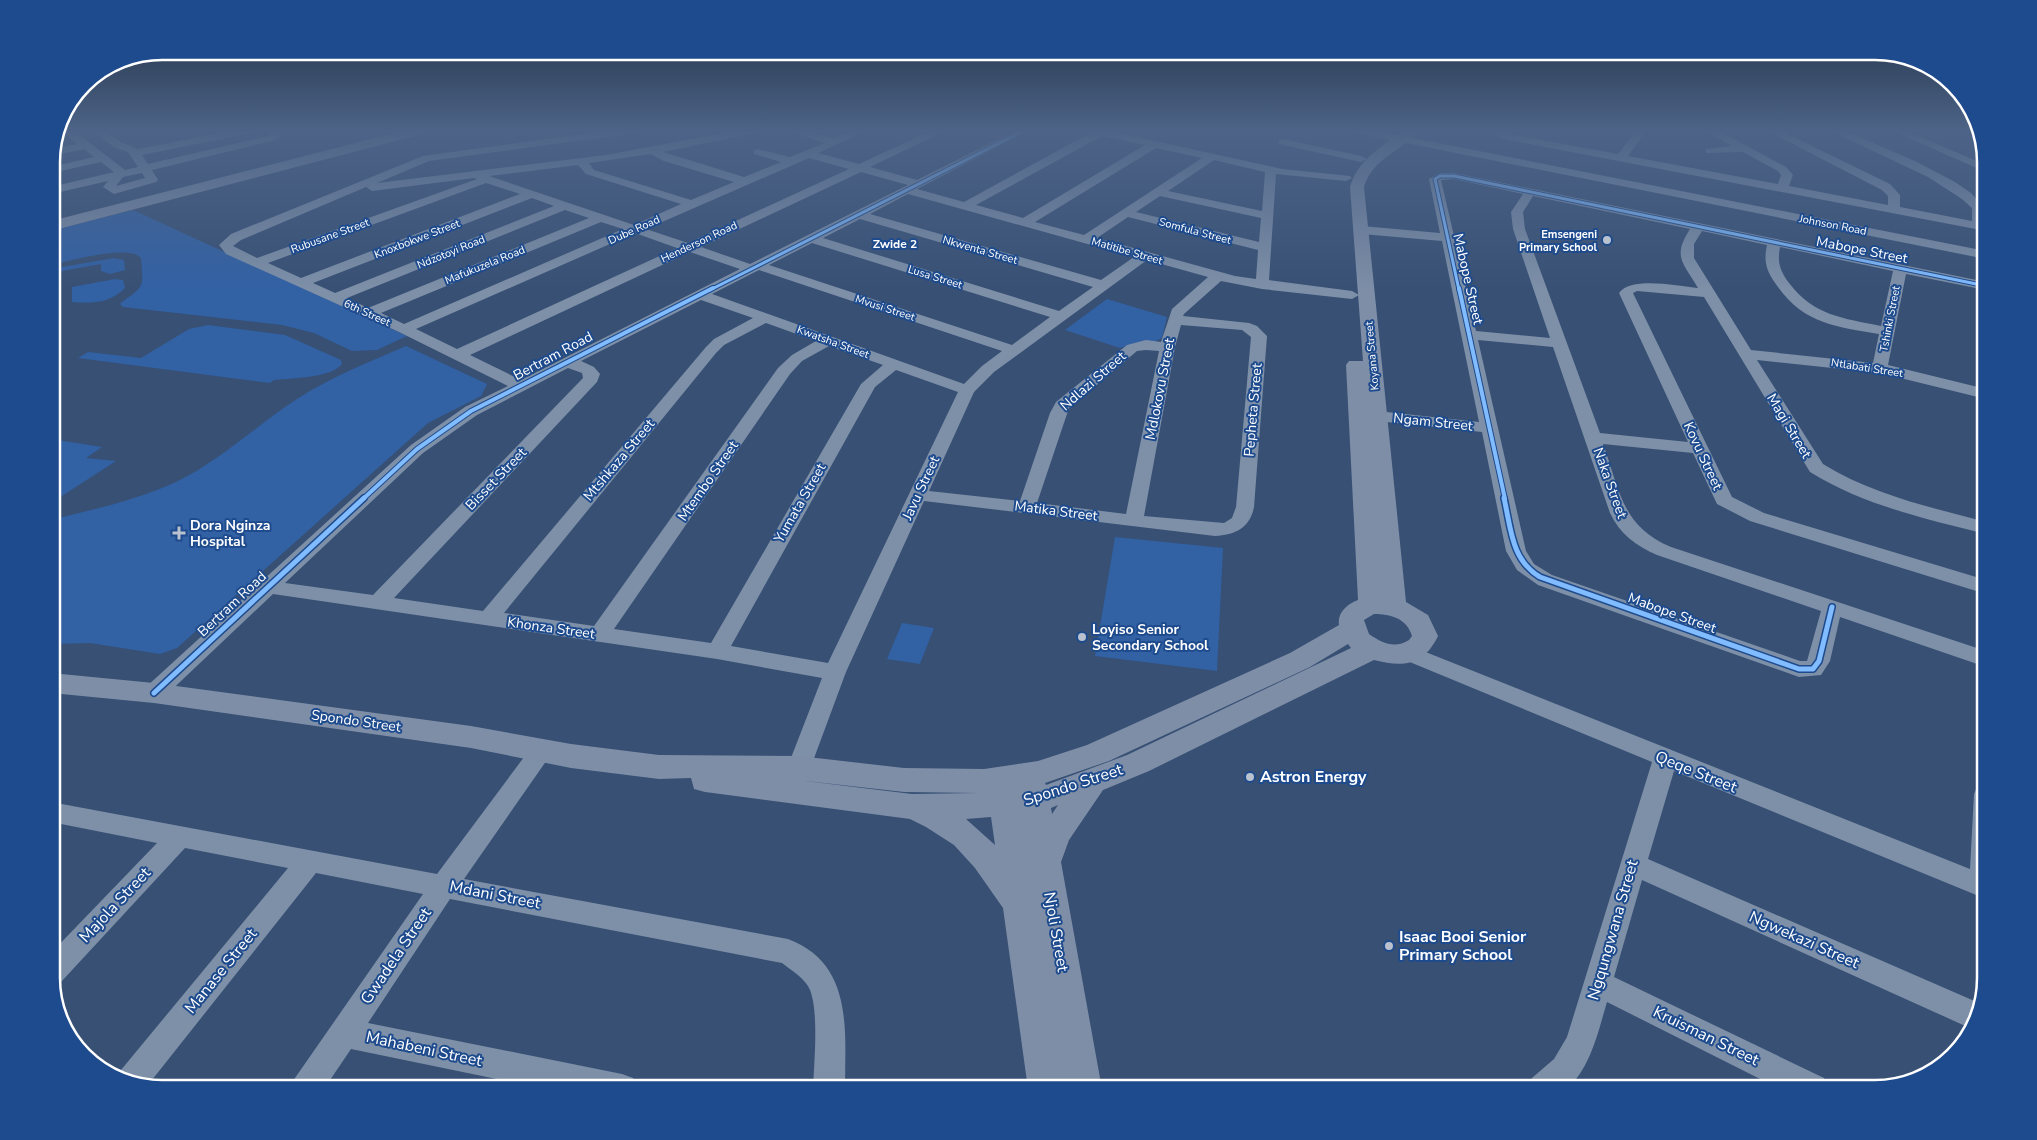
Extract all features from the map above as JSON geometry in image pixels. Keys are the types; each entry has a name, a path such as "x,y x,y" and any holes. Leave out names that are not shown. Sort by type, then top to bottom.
{"main road":[{"path":"60,214 181,183"},
{"path":"60,224 217,183"},
{"name":"Koyana Street","path":"1346,183 1345,205 1352,295 1383,606"},
{"name":"Koyana Street","path":"1358,183 1377,416 1383,606"},
{"path":"1383,606 1410,614 1424,630 1424,642 1408,653 1391,654 1363,644 1351,630 1350,624 1353,614 1383,606"},
{"name":"Spondo Street","path":"60,683 154,693 462,736 541,751 659,767 676,774 708,780 904,780 951,782 1017,790 1300,660 1351,630"},
{"name":"Spondo Street","path":"794,780 912,807 1017,790 1092,782 1138,763 1373,649"},
{"path":"1044,863 1055,835 1092,782"},
{"path":"1017,790 1020,904 1046,1080"},
{"name":"Njoli Street","path":"1017,790 1044,863 1080,1080"},
{"path":"912,807 941,818 968,836 988,859 1020,904"}],"street":[{"path":"60,188 77,183"},
{"path":"111,183 109,187 114,190 140,183"},
{"path":"359,186 366,183"},
{"path":"359,186 404,183"},
{"name":"Rubusane Street","path":"257,262 476,183"},
{"name":"Mvusi Street","path":"500,183 689,247 1013,350"},
{"path":"626,183 692,204"},
{"name":"Dube Road","path":"404,329 740,183"},
{"name":"Henderson Road","path":"457,355 826,183"},
{"name":"Matitibe Street","path":"901,183 966,206 1218,276 1262,285 1352,295"},
{"name":"Bertram Road","path":"154,693 432,436 471,411 920,183"},
{"path":"966,206 1006,183"},
{"path":"1026,222 1090,183"},
{"path":"1087,239 1171,183"},
{"path":"1262,285 1270,183"},
{"name":"Mabope Street","path":"1434,183 1520,563 1534,574 1800,669 1812,669 1820,661 1832,607"},
{"name":"Mabope Street","path":"1488,183 1530,192 1609,194 1697,228 1977,284"},
{"name":"Johnson Road","path":"1571,183 1609,194 1685,195 1977,253"},
{"path":"1685,195 1692,183"},
{"path":"1755,183 1977,226"},
{"path":"1782,188 1784,183"},
{"path":"1879,183 1894,195 1894,210"},
{"path":"1948,183 1977,206"},
{"name":"6th Street","path":"359,186 236,237 228,243 228,249 404,329 521,386"},
{"path":"1158,192 1268,216"},
{"name":"Naka Street","path":"1530,192 1518,209 1516,220 1623,521 1644,542 1977,656"},
{"name":"Knoxbokwe Street","path":"302,282 532,194"},
{"name":"Ndzotoyi Road","path":"335,298 566,205"},
{"name":"Somfula Street","path":"1126,213 1232,241 1264,247"},
{"name":"Nkwenta Street","path":"858,214 1102,285"},
{"name":"Mafukuzela Road","path":"368,313 602,217"},
{"name":"Magi Street","path":"1697,228 1687,244 1685,252 1707,293 1816,468 1836,482 1860,491 1977,525"},
{"path":"1362,230 1446,237"},
{"name":"Lusa Street","path":"810,238 1060,316"},
{"path":"1774,244 1770,258 1771,269 1804,308 1822,316 1889,332"},
{"name":"Javu Street","path":"794,780 835,672 967,390 980,376 1013,350 1144,256"},
{"name":"Tshinki Street","path":"1880,368 1889,332 1900,269"},
{"name":"Mdlokovu Street","path":"1134,520 1168,347 1177,312 1218,276"},
{"name":"Kovu Street","path":"1707,293 1637,287 1629,289 1626,293 1724,500 1745,512 1977,584"},
{"name":"Kwatsha Street","path":"699,294 967,390"},
{"name":"Mtshkaza Street","path":"488,619 711,350 719,342 765,318"},
{"name":"Pepheta Street","path":"1175,320 1244,326 1252,329 1259,336 1244,516 1240,523 1227,529 1193,528"},
{"path":"1469,335 1559,343"},
{"name":"Mtembo Street","path":"599,635 784,372 797,358 828,340"},
{"name":"Ndlazi Street","path":"1027,507 1062,405 1132,348 1146,345 1168,347"},
{"name":"Ntlabati Street","path":"1746,354 1880,368 1977,392"},
{"name":"Bisset Street","path":"378,602 590,379 592,374 588,370 568,362"},
{"name":"Yumata Street","path":"717,652 868,384 894,364"},
{"name":"Ngam Street","path":"1377,416 1490,428"},
{"path":"1594,438 1698,448"},
{"name":"Matika Street","path":"918,495 1193,528"},
{"name":"Khonza Street","path":"268,587 717,652 835,672"},
{"name":"Qeqe Street","path":"1408,653 1977,884"},
{"name":"Gwadela Street","path":"312,1080 444,886 541,751"},
{"name":"Ngqungwana Street","path":"1553,1080 1565,1070 1573,1058 1598,983 1665,759"},
{"name":"Mdani Street","path":"60,815 788,952 815,972 823,985 826,1003 830,1080"},
{"name":"Majola Street","path":"60,964 179,837"},
{"name":"Manase Street","path":"135,1077 310,861"},
{"name":"Ngwekazi Street","path":"1633,864 1970,1013"},
{"name":"Kruisman Street","path":"1598,983 1795,1080"},
{"name":"Mahabeni Street","path":"344,1033 577,1080"}],"shaded area":[{"path":"133,210 407,336 377,350 352,351 314,333 282,325 123,307 120,304 135,292 141,284 141,258 134,254 112,253 60,263 60,229"},
{"path":"114,258 124,260 125,270 110,274 101,271 101,264 60,271 60,267"},
{"path":"115,279 123,280 125,288 113,297 107,300 87,303 72,302 72,287"},
{"path":"1107,299 1167,317 1162,338 1154,342 1136,343 1120,348 1065,330"},
{"path":"208,325 285,335 341,360 342,364 337,369 320,375 274,380 270,383 78,358 88,352 141,358 189,329"},
{"path":"406,346 487,384 481,396 428,423 177,648 160,654 90,643 60,644 60,518 132,499 163,488 194,473 297,399 350,370"},
{"path":"60,440 102,447 86,458 116,461 60,497"},
{"path":"1115,537 1223,548 1217,671 1095,656"},
{"path":"902,623 934,628 920,664 887,659"}],"cycle path":[{"path":"154,693 417,449 471,411 920,183"},
{"path":"1436,183 1516,551 1524,565 1531,572 1545,580 1799,669 1813,669 1819,661 1832,607"},
{"path":"1489,183 1977,284"}],"place":[{"name":"Emsengeni Primary School","path":"1607,240"},
{"name":"Dora Nginza Hospital","path":"179,533"},
{"name":"Loyiso Senior Secondary School","path":"1082,637"},
{"name":"Astron Energy","path":"1250,777"},
{"name":"Isaac Booi Senior Primary School","path":"1389,946"}],"district":[{"name":"Zwide 2","path":"895,244"}]}
